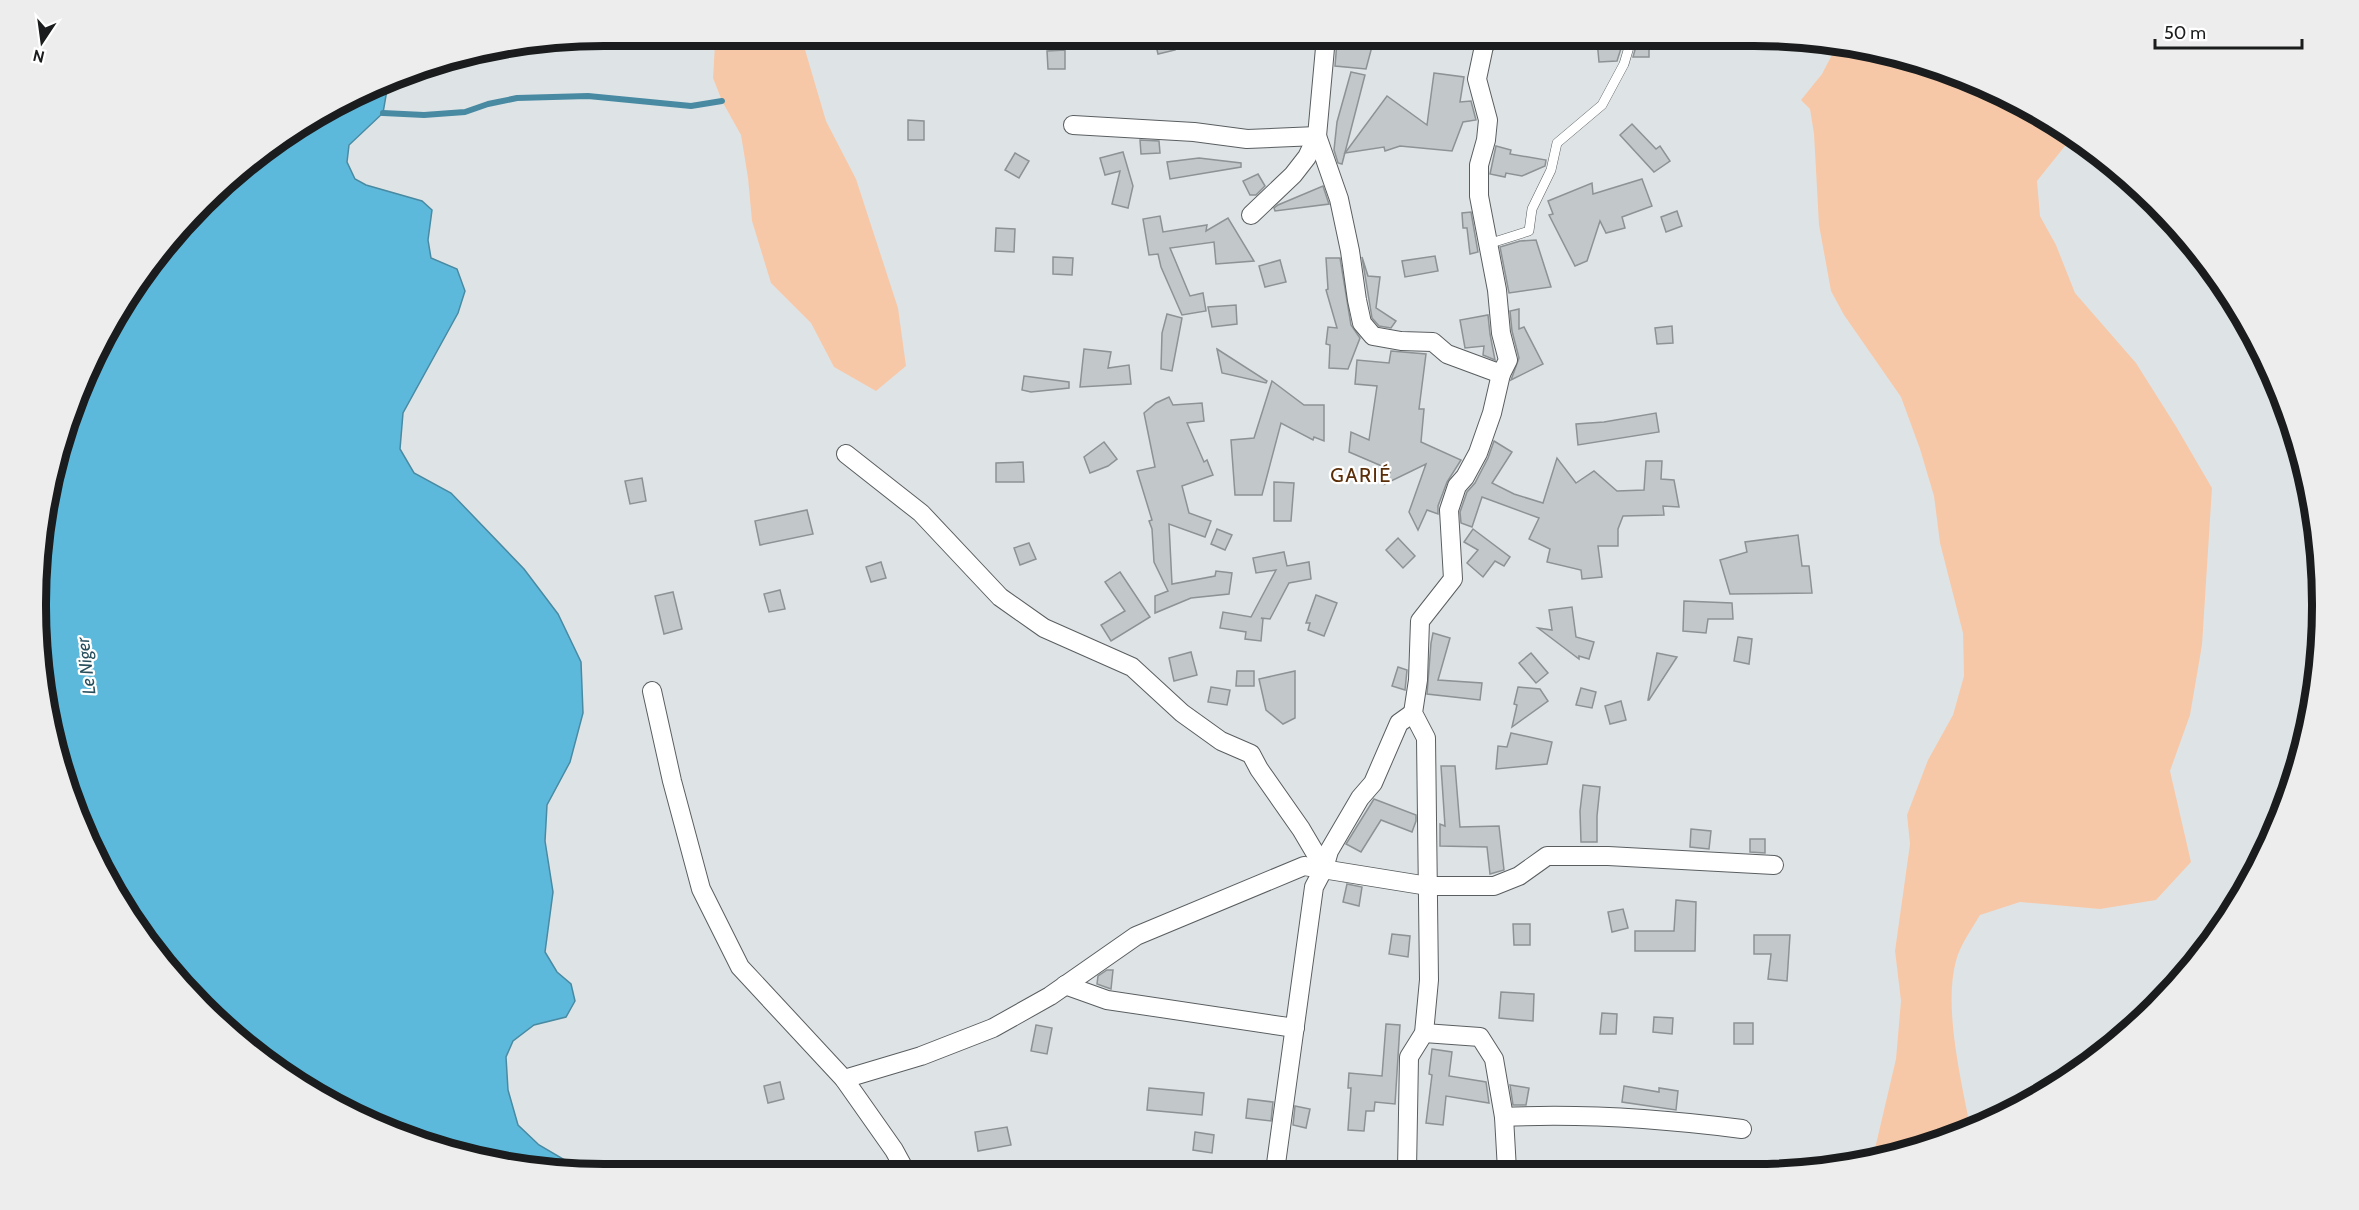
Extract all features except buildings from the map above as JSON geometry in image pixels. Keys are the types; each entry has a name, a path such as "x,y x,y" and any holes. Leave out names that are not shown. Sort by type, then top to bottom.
{"street":[{"path":"1251,215 1266,203 1308,157 1317,136 1325,46"},
{"path":"1407,1164 1409,1057 1424,1034 1429,980 1426,738 1413,713 1418,680 1420,621 1453,579 1449,510 1457,486 1465,477 1478,453 1492,413 1501,374 1508,360 1501,333 1497,290 1479,196 1479,176 1488,120 1477,79 1484,46"},
{"path":"1073,125 1194,132 1247,139 1317,136"},
{"path":"1317,136 1339,199 1362,323 1373,336 1401,341 1433,342 1447,354 1501,374"},
{"path":"846,454 921,513 1000,597 1044,628 1132,668 1182,713 1221,741 1251,754 1301,828 1324,868"},
{"path":"652,692 700,889 740,967 844,1079 902,1164"},
{"path":"1276,1164 1314,887 1324,868 1329,851 1360,798 1373,783 1399,723 1413,713"},
{"path":"844,1079 921,1056 993,1028 1065,985 1136,936 1304,866 1428,886 1494,886 1519,876 1547,856 1608,856 1774,865"},
{"path":"1065,985 1107,1000 1295,1028"},
{"path":"1424,1034 1480,1037 1494,1059 1504,1117 1507,1164"},
{"path":"1504,1117 1548,1114 1695,1123 1742,1129"}],"lane":[{"path":"1488,244 1529,231 1532,209 1551,170 1557,143 1602,105 1624,64 1629,46"}],"shaded area":[{"path":"715,46 804,46 826,121 856,179 898,308 906,366 876,391 834,367 811,323 771,283 752,221 741,135 722,101 713,78"},
{"path":"1833,52 1899,66 1934,76 2001,104 2067,143 2037,181 2040,216 2056,245 2075,293 2136,363 2212,488 2202,645 2190,715 2170,771 2191,862 2156,900 2100,909 2020,902 1980,915 1958,955 1953,980 1955,1046 1969,1121 1934,1134 1875,1150 1896,1059 1901,1001 1895,951 1910,844 1907,815 1928,760 1953,715 1964,676 1963,633 1940,543 1934,496 1901,397 1844,315 1831,291 1819,225 1814,134 1810,109 1801,100 1822,74"}],"water":[{"name":"Le Niger","path":"387,91 383,113 349,145 347,162 355,179 366,185 422,201 432,210 428,240 431,258 457,269 465,291 458,313 403,413 400,449 414,473 451,493 524,569 558,614 581,662 583,713 570,762 547,805 545,841 553,892 545,952 557,972 571,984 575,1001 566,1017 534,1025 513,1041 506,1057 508,1090 518,1125 539,1145 568,1162 496,1153 425,1134 391,1121 326,1089 295,1069 265,1048 210,1000 162,945 121,884 104,852 76,785 57,714 51,678 46,605 51,532 57,496 76,425 104,358 121,326 162,265 185,237 237,185 265,162 326,121"}],"waterway":[{"path":"383,113 424,115 465,112 517,98 588,96 691,106 722,101"}],"district":[{"name":"GARIÉ","path":"1361,475"}]}
